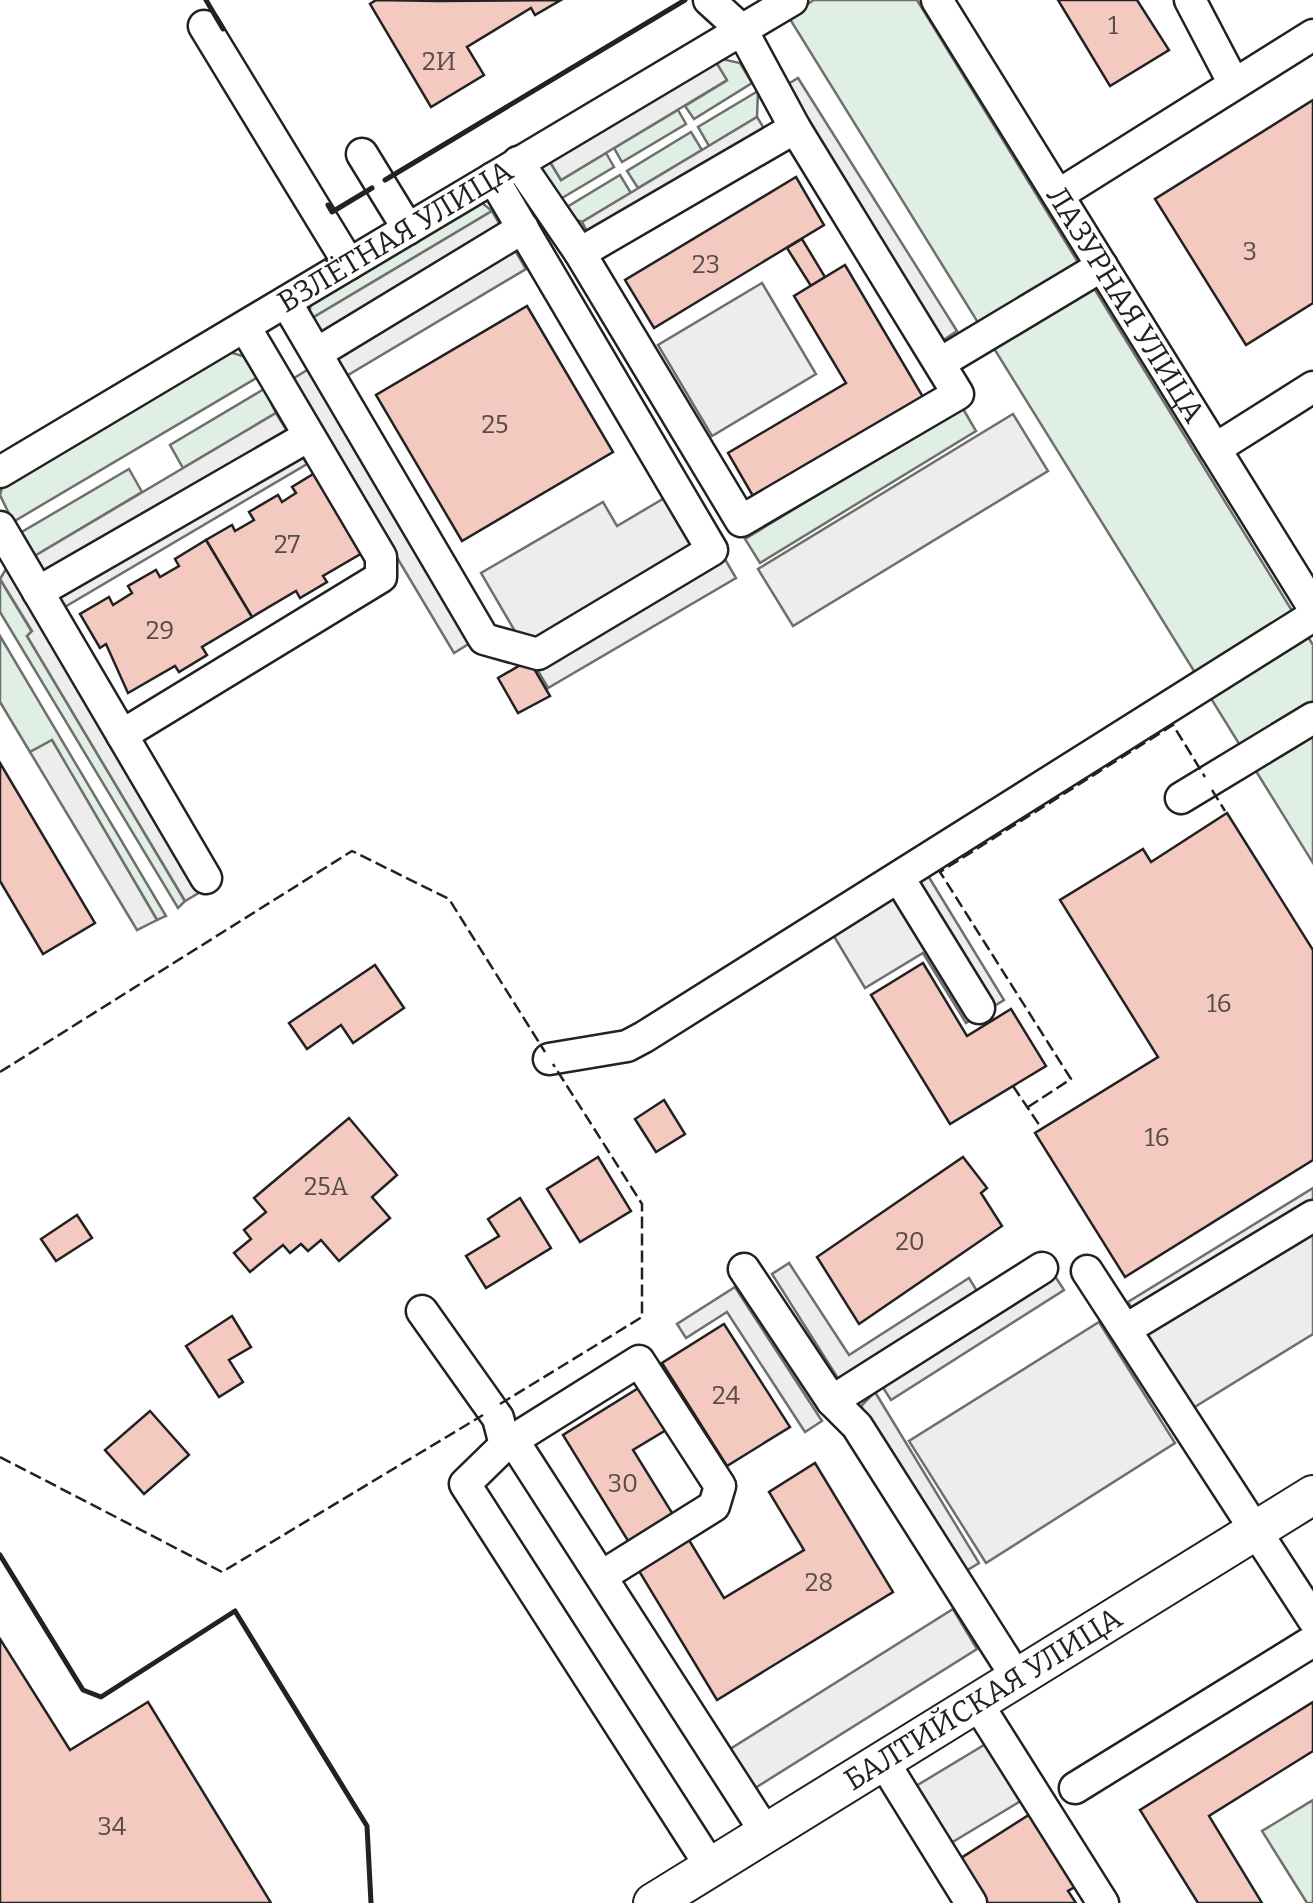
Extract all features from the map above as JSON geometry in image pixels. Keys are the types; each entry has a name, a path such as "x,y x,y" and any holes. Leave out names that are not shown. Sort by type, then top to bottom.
{"main road":[{"name":"БАЛТИЙСКАЯ УЛИЦА","path":"653,1903 1313,1495"}],"street":[{"path":"506,170 580,254 741,522 958,394 795,128 742,30 709,0"},
{"name":"ВЗЛЁТНАЯ УЛИЦА","path":"0,472 792,0"},
{"name":"ЛАЗУРНАЯ УЛИЦА","path":"937,0 1313,607"},
{"path":"1190,0 1234,84"},
{"path":"204,26 349,264"},
{"path":"1058,195 1313,35"},
{"path":"580,254 795,128"},
{"path":"362,154 408,229"},
{"path":"286,302 484,639 538,654 712,550 522,228 506,170"},
{"path":"317,354 522,228"},
{"path":"940,364 1102,266"},
{"path":"122,734 380,577 382,557 245,327"},
{"path":"1215,449 1313,387"},
{"path":"38,592 308,436"},
{"path":"0,527 206,878"},
{"path":"549,1058 628,1046 644,1037 1313,616"},
{"path":"1181,798 1313,718"},
{"path":"898,878 979,1008"},
{"path":"1128,1328 1313,1216"},
{"path":"832,1402 1042,1268"},
{"path":"744,1269 832,1402 857,1426 1017,1678"},
{"path":"1087,1271 1128,1328 1313,1619"},
{"path":"422,1310 602,1576 766,1833"},
{"path":"602,1576 714,1506 720,1486 638,1361 509,1442 464,1484 711,1867"},
{"path":"1075,1788 1313,1641"},
{"path":"977,1703 1103,1903"},
{"path":"883,1761 971,1903"}],"green space":[{"path":"814,0 917,0 1313,645 1313,863 788,16"},
{"path":"713,57 740,63 752,83 694,119 685,106 726,81"},
{"path":"758,91 757,117 709,146 698,127"},
{"path":"678,110 686,124 622,162 614,148"},
{"path":"691,132 702,150 638,188 627,171"},
{"path":"606,153 614,167 552,204 537,168 547,157 561,180"},
{"path":"620,175 631,193 582,222 557,213"},
{"path":"481,202 492,211 309,320 311,299"},
{"path":"223,350 246,357 258,377 13,522 0,495 3,483"},
{"path":"264,389 276,413 183,468 170,445"},
{"path":"962,407 976,431 760,563 745,539"},
{"path":"129,469 142,492 33,557 20,533"},
{"path":"0,579 32,632 27,636 185,901 178,908 0,612"},
{"path":"0,636 166,916 157,920 52,741 30,752 0,702"},
{"path":"1313,1800 1313,1903 1307,1903 1262,1831"}],"shaded area":[{"path":"713,57 727,80 561,180 547,157"},
{"path":"798,78 957,331 939,343 780,89"},
{"path":"757,117 768,135 592,240 582,222"},
{"path":"492,211 526,269 343,378 309,320"},
{"path":"762,283 816,374 712,436 658,345"},
{"path":"312,367 475,640 454,653 291,380"},
{"path":"276,413 307,464 63,608 33,557"},
{"path":"1013,414 1048,471 793,626 758,569"},
{"path":"683,487 736,578 548,688 481,573 603,502 617,526"},
{"path":"6,569 202,891 185,901 27,636 32,631 0,579"},
{"path":"52,740 157,920 137,930 30,752"},
{"path":"927,874 1004,1000 966,1023 923,953 865,988 832,933"},
{"path":"1313,1188 1313,1334 1193,1408 1128,1302"},
{"path":"789,1263 849,1355 969,1278 977,1291 839,1380 772,1274"},
{"path":"1053,1273 1064,1290 891,1400 880,1383"},
{"path":"735,1287 822,1421 805,1432 727,1312 686,1338 677,1324"},
{"path":"1099,1322 1175,1443 986,1563 909,1441"},
{"path":"875,1392 979,1563 964,1572 861,1406"},
{"path":"953,1609 977,1649 752,1790 727,1751"},
{"path":"994,1739 1029,1796 941,1849 906,1792"}],"building":[{"path":"376,0 561,0 535,15 531,8 467,47 484,75 431,107 370,4"},
{"path":"1058,0 1137,0 1169,50 1110,86"},
{"path":"1313,100 1313,303 1246,345 1155,199"},
{"path":"796,177 824,225 654,328 625,280"},
{"path":"802,239 825,277 811,286 787,248"},
{"path":"845,265 926,402 757,503 728,453 846,383 794,296"},
{"path":"527,306 613,452 462,541 376,395"},
{"path":"323,468 369,549 323,576 327,582 300,598 296,591 252,617 206,540 232,525 235,531 254,520 249,512 278,495 282,502 296,493 292,487"},
{"path":"206,540 252,617 202,647 207,655 179,672 175,666 128,693 106,644 100,648 80,614 109,597 113,605 132,593 128,586 156,570 160,577 179,566 175,559"},
{"path":"529,660 550,696 518,713 498,678"},
{"path":"0,763 95,923 43,954 0,881"},
{"path":"1227,813 1313,950 1313,1160 1125,1277 1035,1133 1158,1057 1060,900 1143,849 1151,862"},
{"path":"923,963 967,1036 1011,1009 1046,1066 950,1124 871,995"},
{"path":"375,965 404,1008 353,1043 341,1025 307,1049 289,1023"},
{"path":"664,1100 685,1134 656,1152 635,1119"},
{"path":"349,1118 397,1175 372,1197 390,1218 339,1261 321,1240 308,1251 301,1244 290,1253 283,1245 250,1272 234,1253 251,1239 244,1230 266,1212 254,1198"},
{"path":"598,1157 631,1211 580,1242 547,1189"},
{"path":"963,1157 987,1188 981,1193 1002,1226 859,1324 817,1257"},
{"path":"520,1198 551,1248 486,1288 466,1256 499,1236 488,1219"},
{"path":"77,1215 92,1238 56,1261 41,1239"},
{"path":"232,1316 251,1347 229,1360 243,1382 219,1397 186,1346"},
{"path":"724,1324 790,1427 727,1466 662,1363"},
{"path":"645,1384 671,1427 633,1450 674,1516 630,1544 563,1435"},
{"path":"150,1411 189,1455 144,1494 105,1450"},
{"path":"815,1463 893,1592 717,1700 639,1571 689,1540 724,1598 804,1550 769,1492"},
{"path":"0,1639 70,1750 148,1702 271,1903 0,1903"},
{"path":"1313,1702 1313,1751 1209,1816 1262,1903 1198,1903 1140,1810"},
{"path":"1035,1811 1080,1884 1068,1891 1076,1903 985,1903 958,1860"}],"fence":[{"path":"1028,1107 1071,1079 940,872 1173,725 1205,777"},
{"path":"1212,790 1225,811"},
{"path":"0,1072 352,851 449,899 545,1052"},
{"path":"500,1404 642,1317 642,1204 553,1064"},
{"path":"1013,1086 1042,1129"},
{"path":"0,1457 222,1572 483,1415"}],"wall":[{"path":"206,0 223,29"},
{"path":"385,180 685,0"},
{"path":"328,205 332,212 372,188"},
{"path":"0,1555 83,1690 101,1697 235,1611 367,1826 371,1903"}]}
